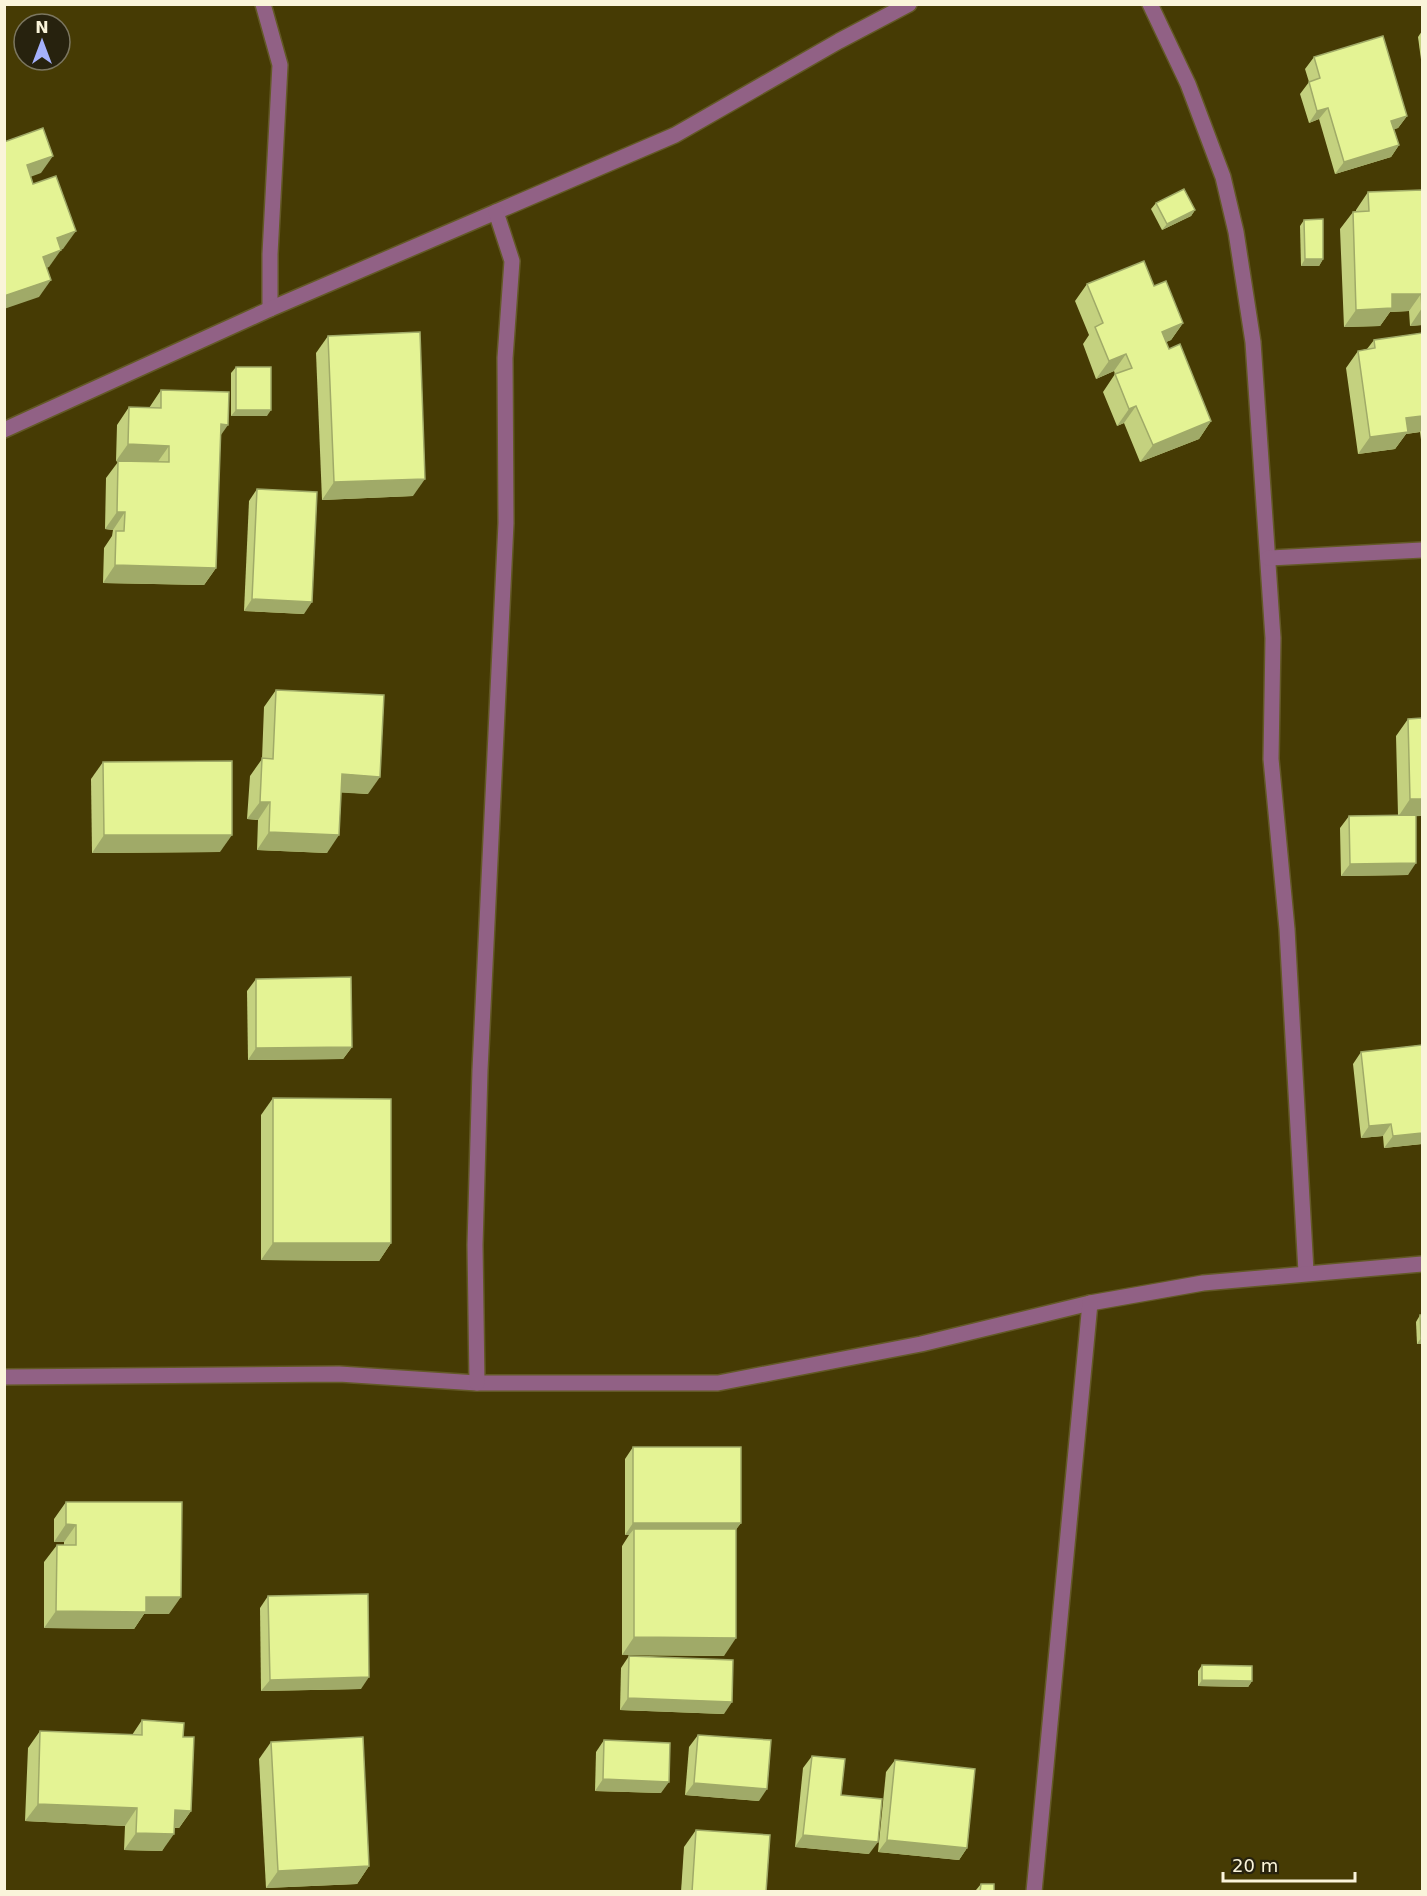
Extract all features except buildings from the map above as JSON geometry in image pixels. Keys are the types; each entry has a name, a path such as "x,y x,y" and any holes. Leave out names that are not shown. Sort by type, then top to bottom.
{"street":[{"path":"263,4 280,65 270,254 270,309"},
{"path":"4,430 270,309 675,135 839,41 909,4"},
{"path":"1150,4 1188,84 1222,177 1236,232 1252,342 1273,638 1271,759 1287,929 1306,1272"},
{"path":"477,1383 475,1245 480,1070 506,535 505,358 512,261 496,212"},
{"path":"1268,558 1422,550"},
{"path":"4,1377 339,1374 477,1383 718,1383 921,1344 1090,1303 1203,1283 1306,1272 1422,1264"},
{"path":"1034,1892 1090,1303"}]}
